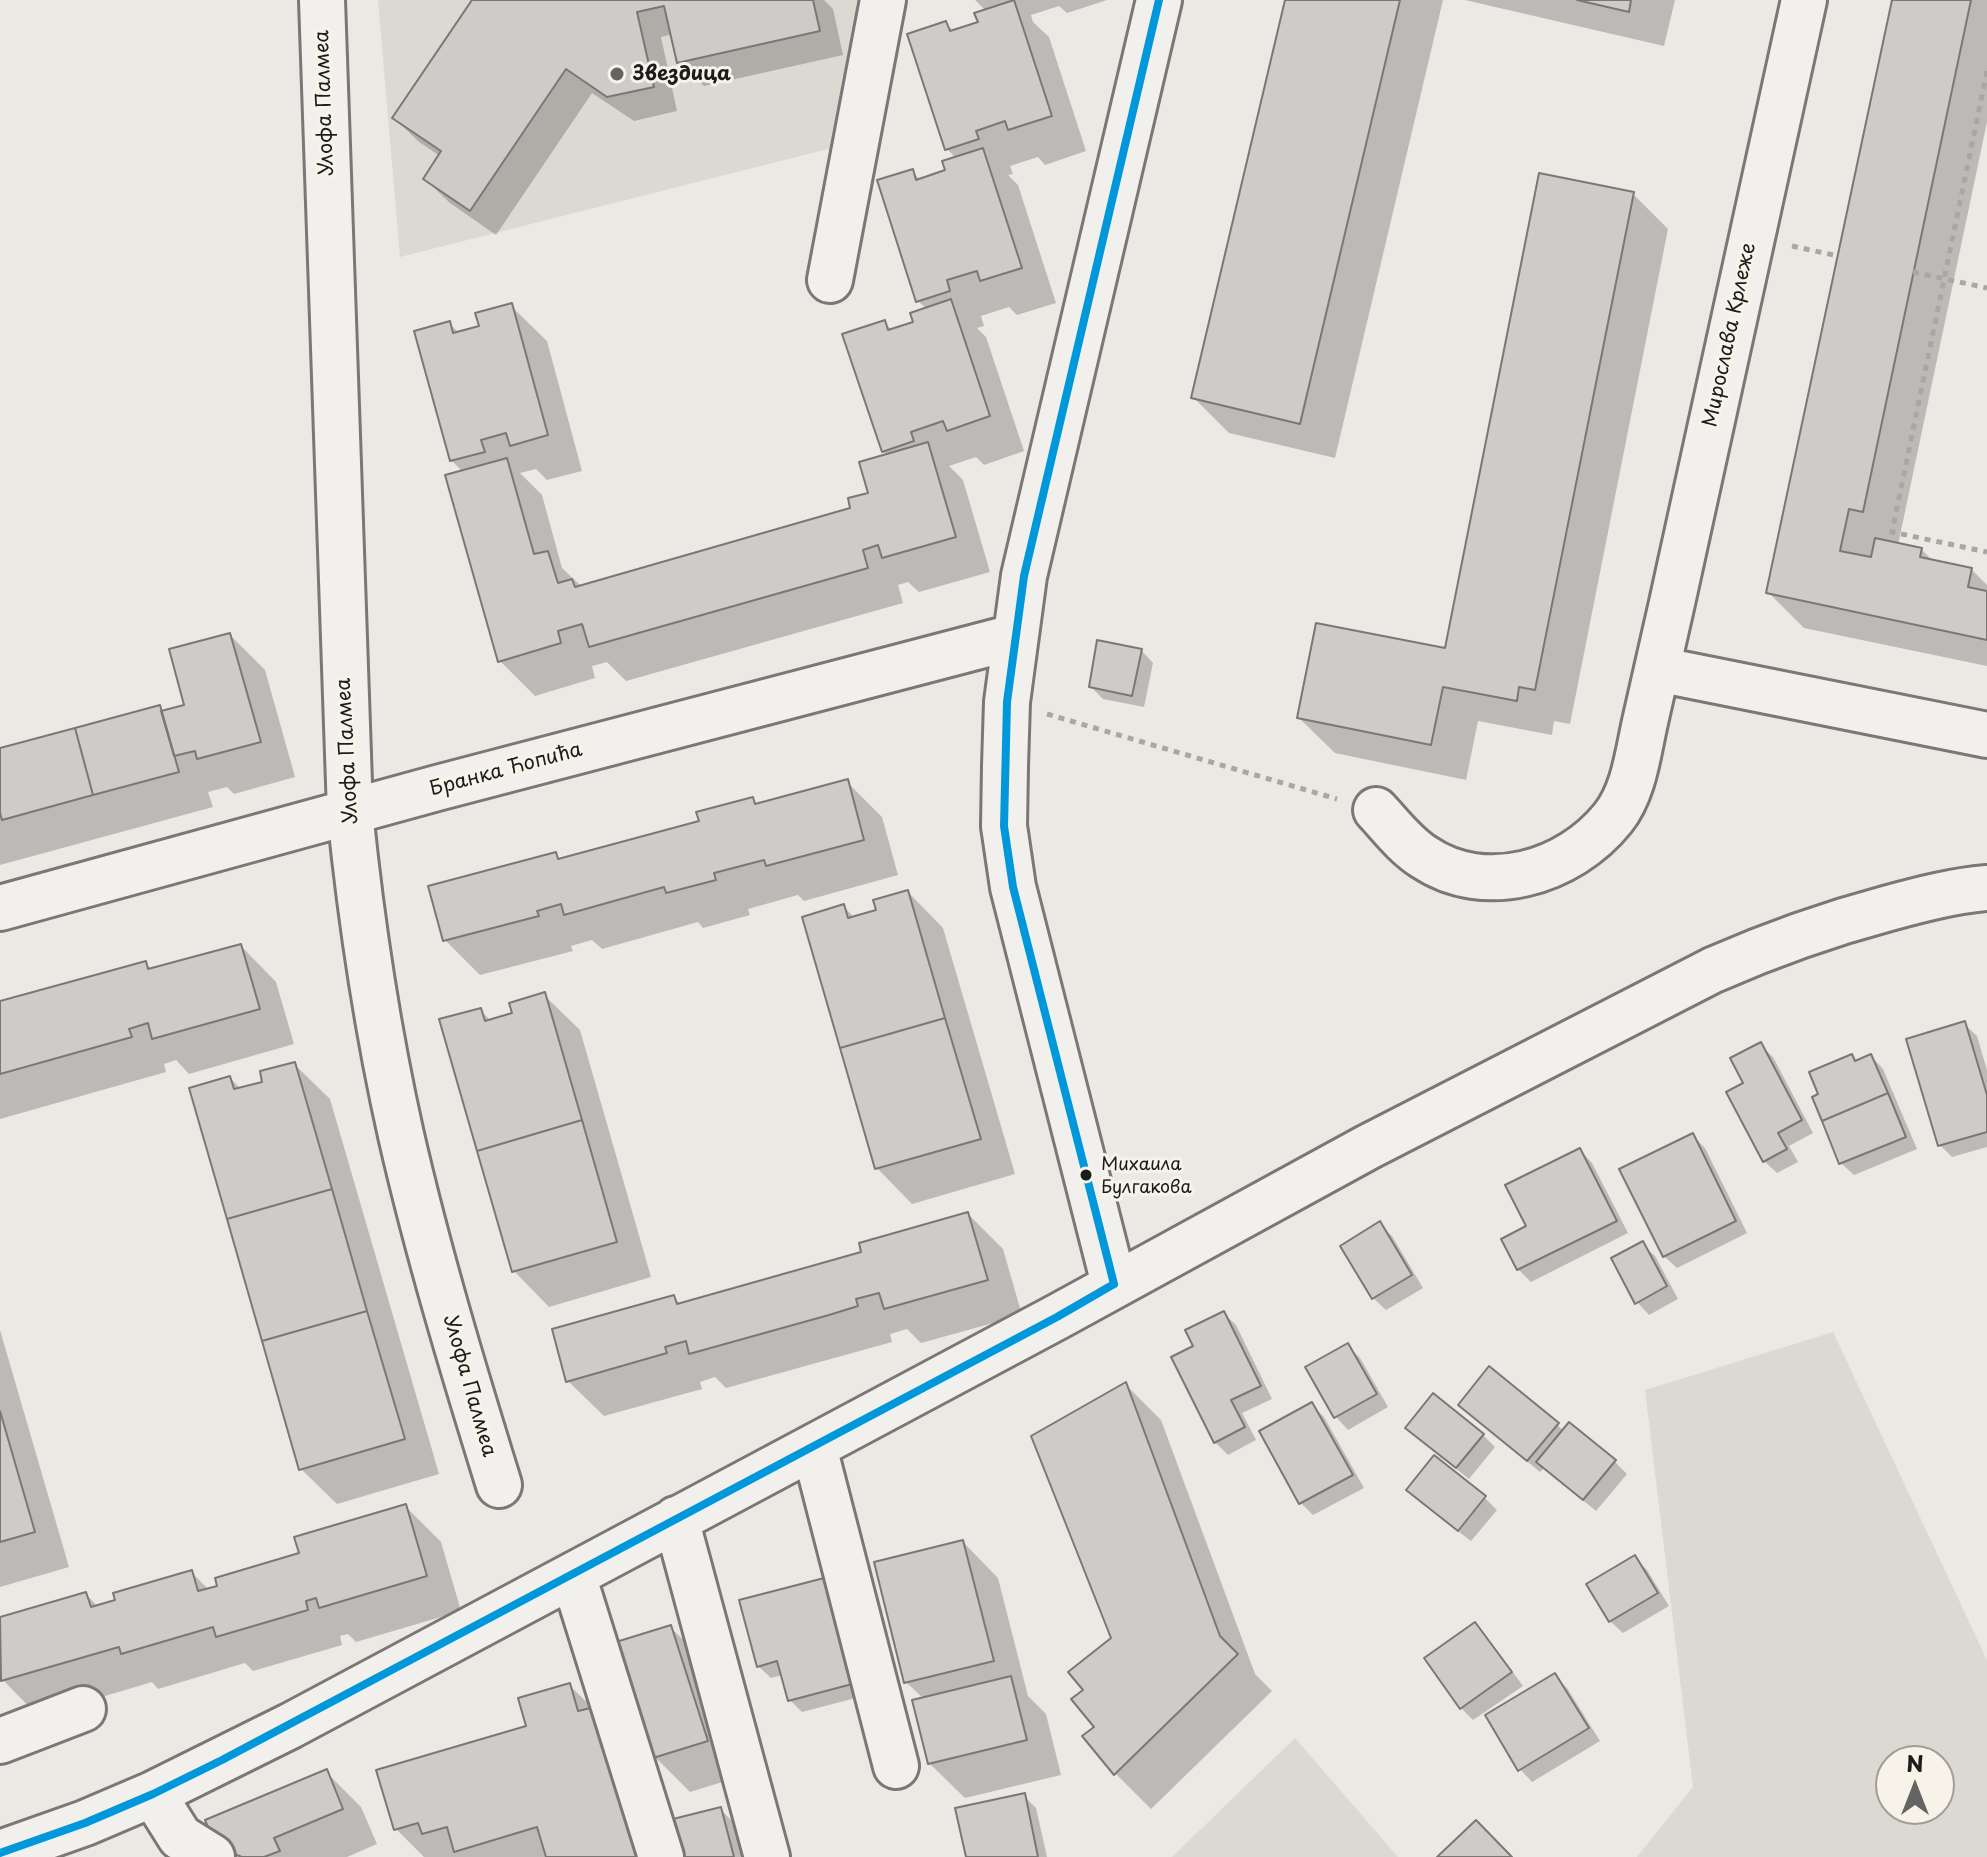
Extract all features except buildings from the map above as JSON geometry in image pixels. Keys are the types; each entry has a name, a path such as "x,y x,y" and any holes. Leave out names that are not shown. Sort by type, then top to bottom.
{"street":[{"name":"Улофа Палмеа","path":"322,0 350,812 356,875 375,999 401,1135 463,1369 499,1485"},
{"path":"830,280 883,0"},
{"path":"1114,1284 1013,887 1004,826 1007,702 1024,576 1159,0"},
{"name":"Мирослава Крлеже","path":"1376,810 1423,857 1451,871 1481,877 1510,877 1569,857 1594,838 1614,817 1628,792 1804,0"},
{"name":"Бранка Ћопића","path":"0,908 1014,637"},
{"path":"1657,669 1987,735"},
{"path":"0,1853 91,1840 153,1794 290,1726 814,1447 1368,1147 1713,970 1837,922 1952,891 1987,888"},
{"path":"814,1447 896,1766"},
{"path":"676,1519 767,1857"},
{"path":"573,1575 661,1857"},
{"path":"0,1741 83,1709"},
{"path":"153,1794 180,1837 212,1857"}],"path":[{"path":"1987,71 1892,532 1987,552"},
{"path":"1913,272 1987,288"},
{"path":"1007,702 1376,810"}],"shaded area":[{"name":"Звездица","path":"378,0 866,0 832,148 400,257"},
{"path":"1833,1332 1987,1660 1987,1857 1637,1857 1693,1787 1645,1390"},
{"path":"1295,1738 1398,1857 1172,1857"}],"transit line":[{"path":"1114,1284 1013,887 1004,826 1007,702 1024,576 1159,0"},
{"path":"0,1853 85,1823 222,1760 1114,1284"}],"place":[{"name":"Звездица","path":"617,74"},
{"name":"Михаила Булгакова","path":"1086,1175"}]}
